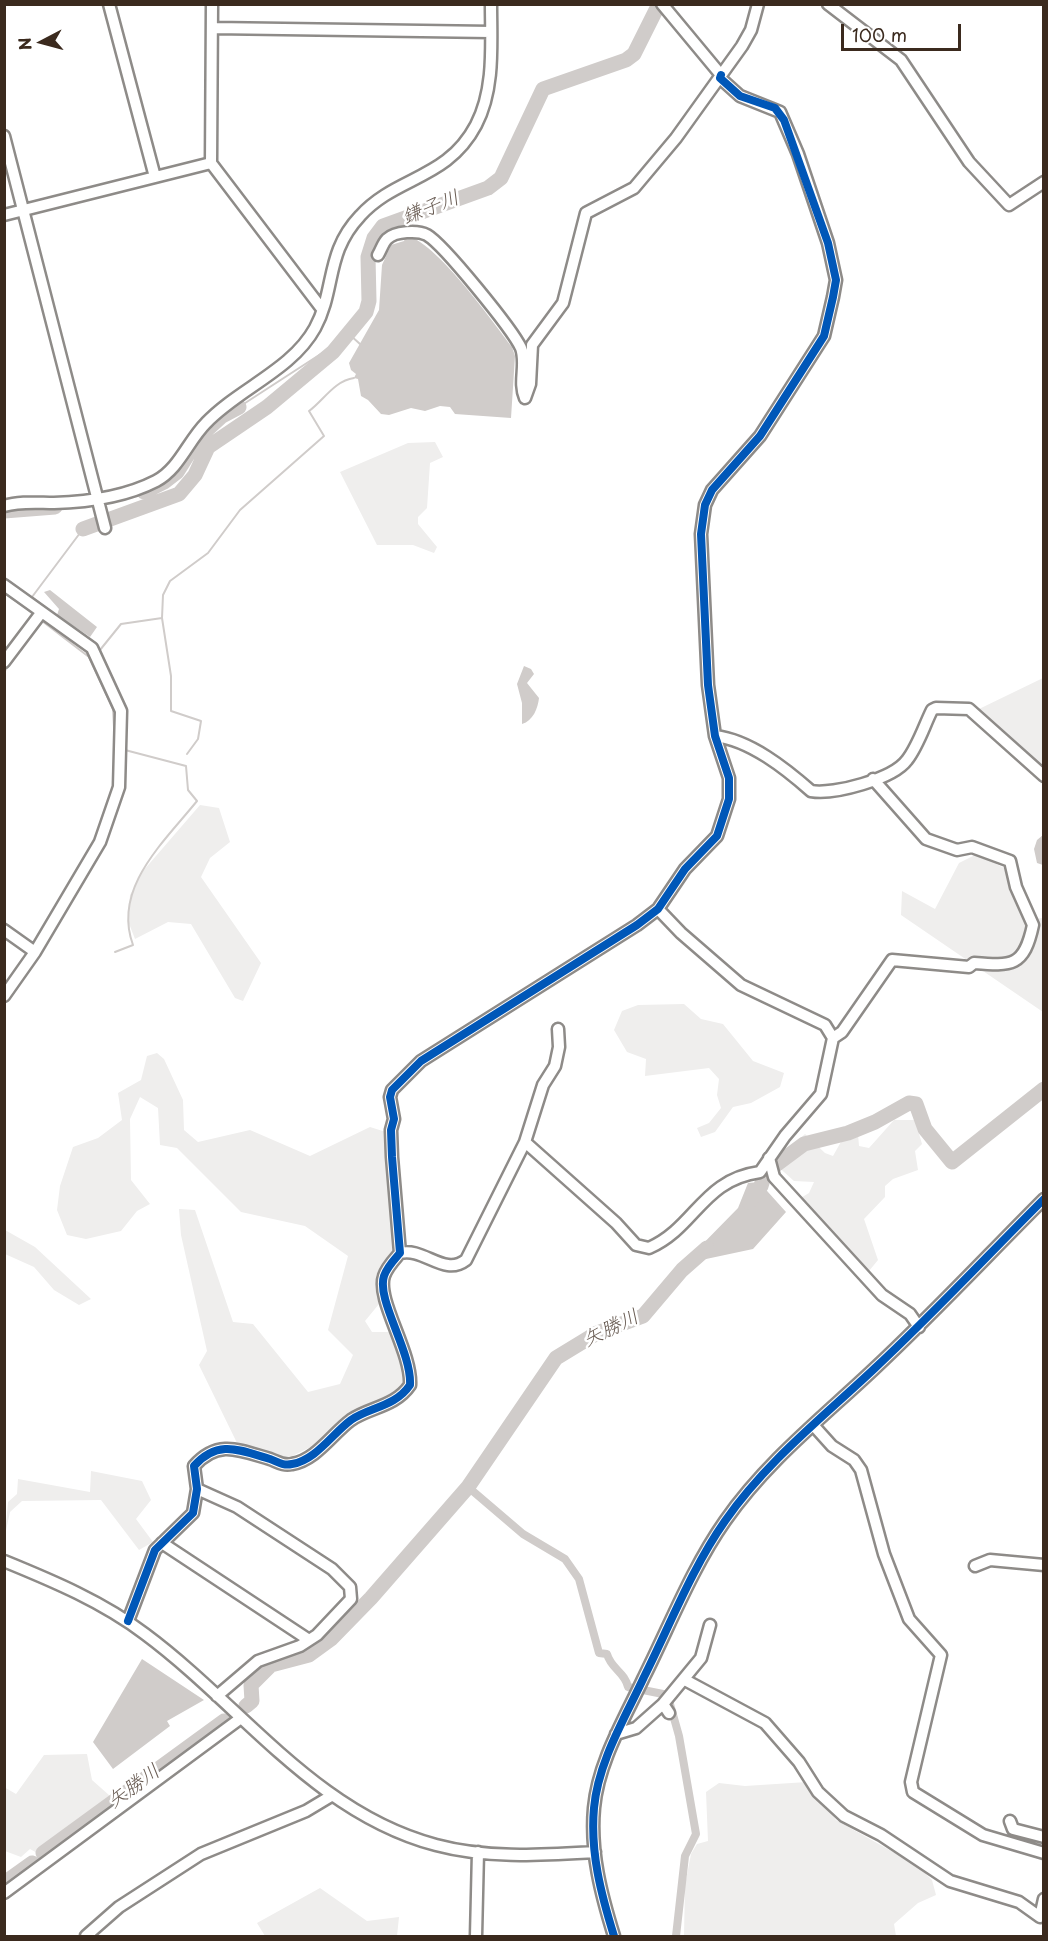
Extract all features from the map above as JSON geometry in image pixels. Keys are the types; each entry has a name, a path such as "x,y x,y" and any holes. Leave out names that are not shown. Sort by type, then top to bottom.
{"street":[{"path":"110,4 154,177"},
{"path":"212,4 214,28 211,163 322,309"},
{"path":"4,506 99,498 130,491 165,475 208,420 298,351 310,336 322,309 333,260 350,228 372,204 388,193 435,171 448,161 475,128 487,92 491,4"},
{"path":"128,1622 155,1550 193,1513 197,1489 194,1466 204,1455 217,1449 229,1448 283,1465 299,1462 349,1422 388,1404 406,1391 410,1376 382,1284 388,1267 400,1253 392,1157 391,1130 394,1119 390,1097 392,1090 421,1061 575,962 626,934 658,909 685,869 717,836 724,816 729,799 729,778 716,736 708,686 701,522 712,490 765,428 824,336 836,280 817,206 780,112 740,96 720,77 662,4"},
{"path":"378,255 393,235 421,233 432,240 473,283 520,347 522,391 525,398 530,384 532,345 563,303 586,213 595,206 634,188 676,138 747,38 758,4"},
{"path":"828,4 901,60 969,162 1009,205 1044,182"},
{"path":"214,28 490,32"},
{"path":"4,136 105,528"},
{"path":"4,215 211,163"},
{"path":"4,585 92,648 119,701 121,742 119,787 100,842 35,952 4,996"},
{"path":"4,662 41,613"},
{"path":"716,736 729,738 756,751 791,773 812,791 834,792 873,779 905,763 932,710 950,707 969,709 1044,776"},
{"path":"833,1038 842,1032 892,960 969,967 974,963 991,967 1013,962 1022,957 1033,925 1017,887 1010,861 972,847 957,850 927,839 873,779"},
{"path":"525,1142 616,1223 636,1245 643,1248 655,1246 690,1217 721,1185 739,1174 760,1172 821,1094 833,1038 825,1025 741,985 681,933 658,909"},
{"path":"4,930 35,952"},
{"path":"400,1253 422,1254 446,1266 460,1264 466,1260 525,1142 543,1084 555,1066 559,1047 558,1029"},
{"path":"769,1158 774,1177 882,1295 910,1314 919,1327"},
{"path":"614,1936 600,1890 595,1852 594,1805 601,1773 616,1734 702,1559 725,1521 762,1474 919,1327 1044,1199"},
{"path":"814,1426 832,1446 854,1460 861,1470 884,1554 909,1619 941,1655 911,1782 913,1792 983,1835 1044,1853"},
{"path":"197,1489 237,1507 344,1579 350,1587 351,1599 348,1605 309,1640 300,1646 258,1661 217,1696"},
{"path":"162,1544 309,1640"},
{"path":"975,1566 990,1560 1044,1565"},
{"path":"4,1561 71,1590 128,1622 180,1662 331,1796 366,1817 407,1836 436,1845 478,1852 543,1855 595,1852"},
{"path":"616,1734 636,1728 666,1709 701,1658 710,1625"},
{"path":"685,1680 765,1723 799,1762 818,1792 830,1805 950,1881 1019,1902 1040,1917 1044,1899"},
{"path":"4,1893 241,1718"},
{"path":"86,1936 119,1907 201,1854 306,1811 331,1796"},
{"path":"1010,1821 1013,1829 1044,1837"},
{"path":"476,1936 478,1852"}],"shaded area":[{"path":"406,236 432,251 447,266 512,347 515,356 511,418 455,414 450,407 440,406 425,411 411,408 389,415 381,414 361,396 358,379 354,378 356,374 351,370 349,363 379,310 382,265 391,245 404,241"},
{"path":"435,442 443,457 430,463 427,508 418,517 418,524 437,547 434,553 413,545 377,545 340,472 408,443"},
{"path":"50,590 97,627 90,637 57,615 59,609 44,592"},
{"path":"524,666 531,669 534,674 527,683 539,698 534,714 522,724 522,703 517,684"},
{"path":"1043,678 1043,767 979,709"},
{"path":"200,805 219,808 230,842 210,858 201,877 261,963 243,1001 235,998 191,924 168,922 135,939 128,921 130,895 143,871"},
{"path":"1043,835 1043,865 1037,863 1034,849 1037,840"},
{"path":"977,854 1004,868 1025,920 1043,918 1043,1012 901,915 902,891 935,909 959,863"},
{"path":"684,1004 701,1019 723,1024 753,1061 784,1073 780,1087 751,1103 733,1107 715,1132 701,1137 697,1128 709,1123 721,1108 717,1095 719,1079 709,1068 645,1076 646,1059 627,1052 614,1030 622,1011 638,1005"},
{"path":"157,1053 164,1059 183,1100 184,1130 198,1142 250,1130 310,1156 370,1127 389,1133 396,1250 376,1275 379,1304 365,1321 372,1332 389,1332 397,1343 405,1377 402,1388 386,1399 349,1415 313,1446 288,1458 237,1443 199,1365 207,1351 181,1235 179,1209 195,1210 233,1322 253,1324 308,1392 340,1384 353,1355 328,1330 348,1256 305,1226 241,1212 177,1148 160,1145 158,1108 140,1097 130,1119 131,1180 150,1204 137,1211 121,1231 86,1239 67,1235 57,1210 60,1186 73,1147 98,1138 122,1120 118,1093 141,1080 147,1056"},
{"path":"894,1120 915,1120 922,1144 915,1151 918,1170 893,1179 885,1186 885,1197 864,1219 878,1260 869,1271 864,1269 799,1199 809,1193 814,1182 794,1181 774,1163 805,1134 825,1153 833,1156 842,1140 858,1134 859,1146 869,1148"},
{"path":"759,1182 786,1212 753,1249 692,1262 687,1260 738,1208 748,1183"},
{"path":"5,1230 35,1247 91,1299 79,1305 54,1290 34,1267 5,1254"},
{"path":"91,1471 142,1481 151,1500 136,1519 153,1542 139,1550 101,1500 22,1501 10,1512 5,1535 8,1502 17,1494 18,1479 90,1492"},
{"path":"142,1659 204,1700 167,1721 170,1726 113,1769 93,1742"},
{"path":"87,1754 92,1780 118,1803 48,1859 30,1849 21,1857 5,1851 4,1787 16,1794 44,1755"},
{"path":"807,1782 836,1820 918,1866 932,1880 936,1895 918,1903 894,1924 896,1936 684,1936 685,1885 691,1854 697,1844 708,1841 706,1792 719,1783 745,1786"},
{"path":"320,1888 367,1921 399,1917 397,1936 265,1936 257,1923"}],"waterway":[{"name":"鎌子川","path":"83,529 179,494 195,475 208,447 267,407 333,352 366,312 369,301 368,257 374,238 383,226 488,188 501,178 543,89 626,60 634,54 659,4"},
{"path":"411,229 414,215"},
{"path":"239,407 350,335 360,344"},
{"path":"100,650 121,624 162,618 163,595 170,581 208,553 240,510 324,436 309,411 335,387 354,378"},
{"name":"鎌子川","path":"144,492 164,482 177,472 199,437 222,416 239,407"},
{"name":"鎌子川","path":"4,511 55,507"},
{"path":"50,611 32,597 83,529"},
{"path":"4,593 33,613"},
{"path":"162,618 171,676 171,711 201,721 198,739 187,754"},
{"path":"4,672 43,620"},
{"path":"42,621 89,657 113,709 115,745"},
{"path":"115,952 133,945 128,924 135,885 157,850 197,801 188,790 186,766 125,750"},
{"name":"矢勝川","path":"749,1202 761,1186 765,1173 804,1144 848,1133 875,1122 909,1103 916,1104 925,1129 952,1162 1044,1089"},
{"name":"矢勝川","path":"246,1706 252,1701 251,1685 271,1665 309,1655 331,1639 371,1598 468,1487 556,1358 597,1333 643,1316 682,1270 707,1248"},
{"path":"468,1487 523,1534 565,1559 579,1579 599,1653 607,1654 628,1687 663,1694 670,1704 679,1736 696,1834 685,1856 676,1936"},
{"name":"矢勝川","path":"43,1853 224,1721"},
{"name":"矢勝川","path":"4,1883 32,1863"}],"cycle path":[{"path":"128,1621 155,1550 193,1513 197,1489 194,1466 203,1458 212,1452 229,1449 248,1452 283,1464 301,1462 316,1452 351,1420 397,1398 410,1385 406,1357 389,1312 383,1286 385,1273 400,1253 392,1157 391,1130 394,1119 390,1097 392,1090 421,1061 637,925 658,909 685,869 717,836 729,799 729,778 715,736 708,685 701,534 705,505 712,490 760,436 824,336 836,280 828,243 784,120 775,108 740,96 720,78 721,75"},
{"path":"614,1936 595,1857 594,1808 601,1774 613,1741 682,1597 713,1539 741,1500 776,1460 874,1369 1044,1199"}]}
